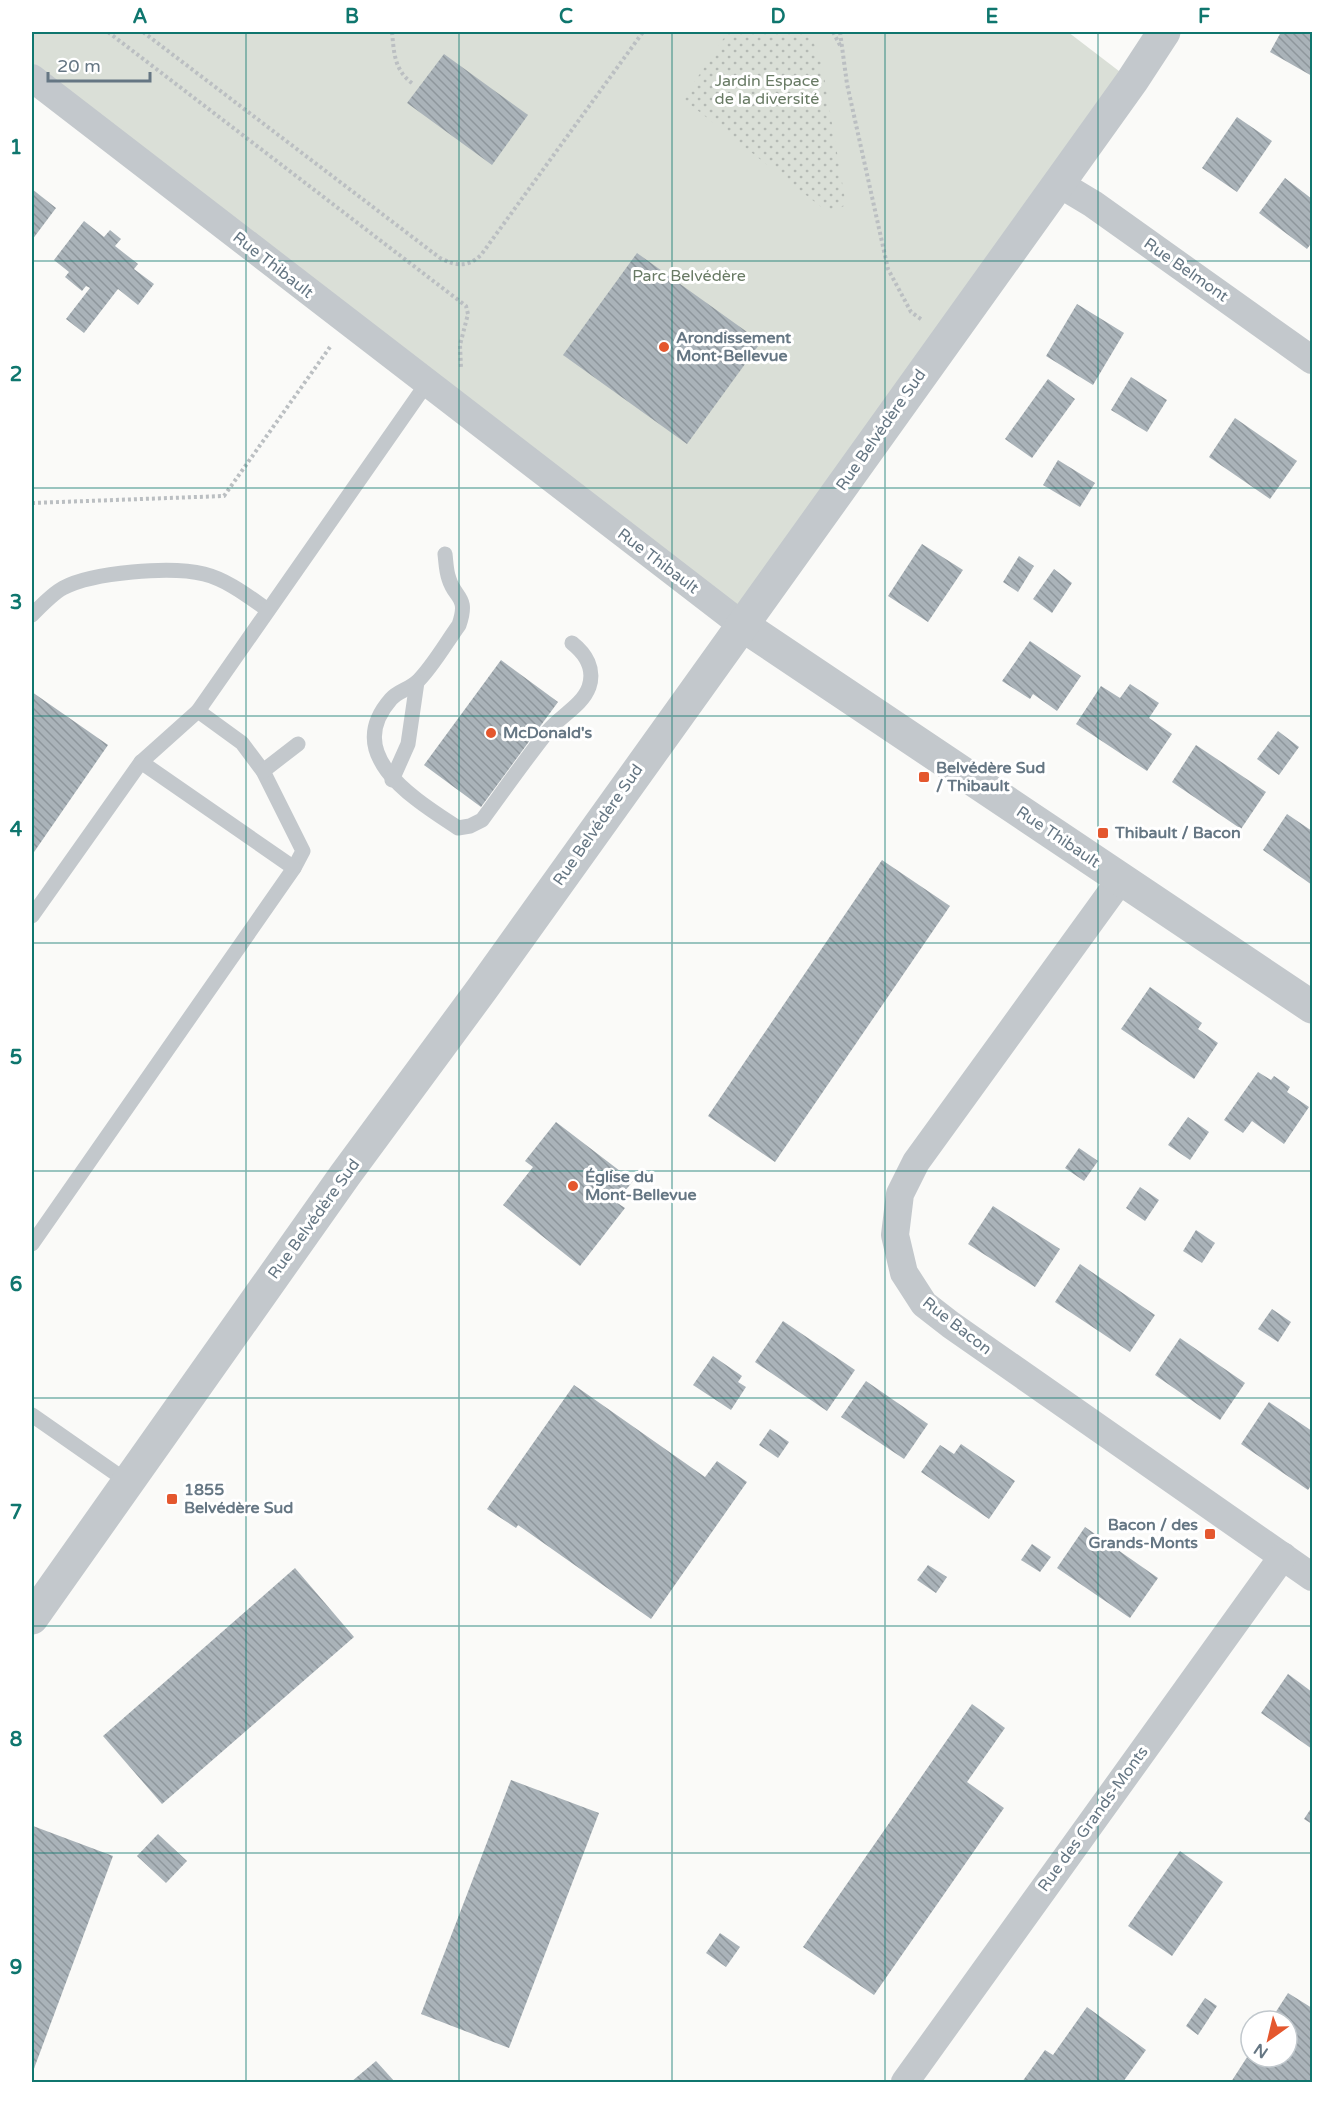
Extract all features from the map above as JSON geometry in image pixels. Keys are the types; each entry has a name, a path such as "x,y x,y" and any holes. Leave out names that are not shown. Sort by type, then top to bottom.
{"street":[{"name":"Rue Belvédère Sud","path":"32,1618 345,1175 482,990 1164,32"},
{"name":"Rue Thibault","path":"32,78 742,625 1312,1006"},
{"name":"Rue Belmont","path":"1058,183 1093,204 1312,360"},
{"name":"Rue Bacon","path":"1121,879 916,1162 900,1194 897,1215 895,1235 904,1273 924,1304 951,1325 1312,1577"},
{"name":"Rue des Grands-Monts","path":"905,2082 1283,1556"}],"lane":[{"path":"32,916 141,762 198,711 427,383"},
{"path":"445,554 449,582 460,597 462,616 459,625 417,682 393,697 381,711 375,729 375,748 381,765 392,780 458,828 471,826 482,820 550,728 583,698 591,675 582,651 572,643"},
{"path":"32,615 64,588 106,575 164,570 204,574 230,585 268,610"},
{"path":"392,780 408,744 417,682"},
{"path":"32,1244 294,868 303,851 263,771 242,743 198,711"},
{"path":"263,771 298,744"},
{"path":"141,762 294,868"},
{"path":"32,1415 128,1482"}],"path":[{"path":"108,32 466,306 468,314 461,335 462,362 457,406"},
{"path":"143,32 440,258 452,264 464,266 481,255 643,32"},
{"path":"392,32 396,64 403,76 412,83"},
{"path":"833,32 842,49"},
{"path":"840,32 888,269 911,312 946,339"},
{"path":"32,503 224,496 348,322"}],"green space":[{"name":"Parc Belvédère","path":"32,32 1068,32 1132,81 742,625 32,78"},
{"name":"Jardin Espace de la diversité","path":"728,32 810,32 822,65 846,205 829,213 683,99"}],"building":[{"path":"1281,32 1312,32 1312,76 1270,52"},
{"path":"444,54 528,115 492,165 407,103"},
{"path":"1237,117 1272,141 1237,192 1202,168"},
{"path":"1285,178 1312,199 1312,247 1310,245 1307,249 1259,213"},
{"path":"32,189 56,208 32,240"},
{"path":"84,221 104,237 110,230 121,239 115,246 138,264 134,269 154,284 138,305 118,289 84,333 66,319 90,288 86,286 82,291 65,277 69,272 54,260"},
{"name":"Arondissement Mont-Bellevue","path":"637,253 761,342 687,444 563,355"},
{"path":"1077,304 1124,333 1093,385 1046,356"},
{"path":"1131,377 1167,400 1147,432 1111,410"},
{"path":"1048,379 1075,399 1032,458 1005,439"},
{"path":"1235,418 1297,461 1270,499 1209,457"},
{"path":"1058,460 1095,483 1080,507 1043,485"},
{"path":"922,544 963,570 928,622 888,596"},
{"path":"1019,556 1034,566 1018,592 1003,582"},
{"path":"1054,569 1072,583 1052,613 1033,599"},
{"path":"1030,641 1081,676 1057,711 1033,694 1030,699 1002,681"},
{"name":"McDonald's","path":"501,660 558,702 481,807 424,765"},
{"path":"1130,684 1159,703 1149,718 1172,734 1147,771 1076,724 1101,686 1120,698"},
{"path":"32,692 108,745 32,855"},
{"path":"1278,731 1299,747 1279,775 1257,759"},
{"path":"1196,745 1266,792 1241,829 1172,782"},
{"path":"1287,814 1312,831 1312,885 1263,850"},
{"path":"882,860 950,906 775,1162 708,1116"},
{"path":"1150,987 1202,1023 1198,1029 1218,1043 1194,1079 1121,1029"},
{"path":"1258,1072 1271,1080 1274,1076 1290,1087 1287,1092 1309,1107 1284,1144 1252,1121 1243,1133 1224,1120"},
{"path":"1188,1117 1209,1132 1190,1160 1168,1145"},
{"path":"556,1122 633,1181 616,1202 625,1208 580,1266 503,1205 533,1167 525,1161"},
{"path":"1079,1148 1098,1161 1084,1181 1065,1168"},
{"path":"1140,1187 1159,1200 1145,1221 1126,1208"},
{"path":"993,1206 1060,1249 1035,1287 968,1244"},
{"path":"1196,1230 1215,1243 1202,1263 1183,1251"},
{"path":"1080,1264 1155,1315 1130,1352 1055,1302"},
{"path":"1272,1309 1291,1322 1278,1342 1258,1329"},
{"path":"783,1321 855,1370 827,1411 755,1362"},
{"path":"1180,1338 1245,1383 1220,1420 1155,1375"},
{"path":"713,1356 742,1376 738,1382 746,1387 731,1410 693,1385"},
{"path":"866,1381 928,1424 904,1459 841,1417"},
{"path":"574,1385 705,1477 717,1461 747,1482 651,1619 518,1525 516,1528 487,1509"},
{"path":"1269,1402 1312,1431 1312,1484 1308,1490 1241,1444"},
{"path":"770,1429 789,1442 778,1458 759,1445"},
{"path":"961,1444 1015,1481 989,1519 921,1472 940,1445 954,1454"},
{"path":"1085,1527 1158,1578 1130,1618 1057,1568"},
{"path":"1032,1544 1051,1557 1040,1572 1021,1560"},
{"path":"928,1565 947,1577 936,1593 917,1580"},
{"path":"295,1568 354,1637 162,1804 103,1736"},
{"path":"1288,1674 1312,1692 1312,1749 1261,1713"},
{"path":"972,1704 1005,1728 967,1782 1004,1808 874,1995 803,1947"},
{"path":"511,1780 599,1813 509,2048 421,2014"},
{"path":"1312,1807 1312,1824 1304,1819"},
{"path":"33,1826 113,1856 32,2074 32,1830"},
{"path":"158,1834 187,1861 166,1883 137,1856"},
{"path":"1180,1851 1223,1882 1172,1956 1128,1926"},
{"path":"720,1933 740,1947 726,1967 706,1953"},
{"path":"1288,1993 1312,2008 1312,2082 1231,2082 1239,2069 1299,2069 1299,2009 1278,2009"},
{"path":"1205,1998 1217,2006 1198,2035 1186,2026"},
{"path":"1087,2007 1146,2050 1123,2082 1022,2082 1045,2050 1053,2055"},
{"path":"376,2061 395,2082 351,2082"}],"place":[{"name":"Arondissement Mont-Bellevue","path":"664,347"},
{"name":"McDonald's","path":"491,733"},
{"name":"Belvédère Sud / Thibault","path":"924,777"},
{"name":"Thibault / Bacon","path":"1103,833"},
{"name":"Église du Mont-Bellevue","path":"573,1186"},
{"name":"1855 Belvédère Sud","path":"172,1499"},
{"name":"Bacon / des Grands-Monts","path":"1210,1534"}]}
